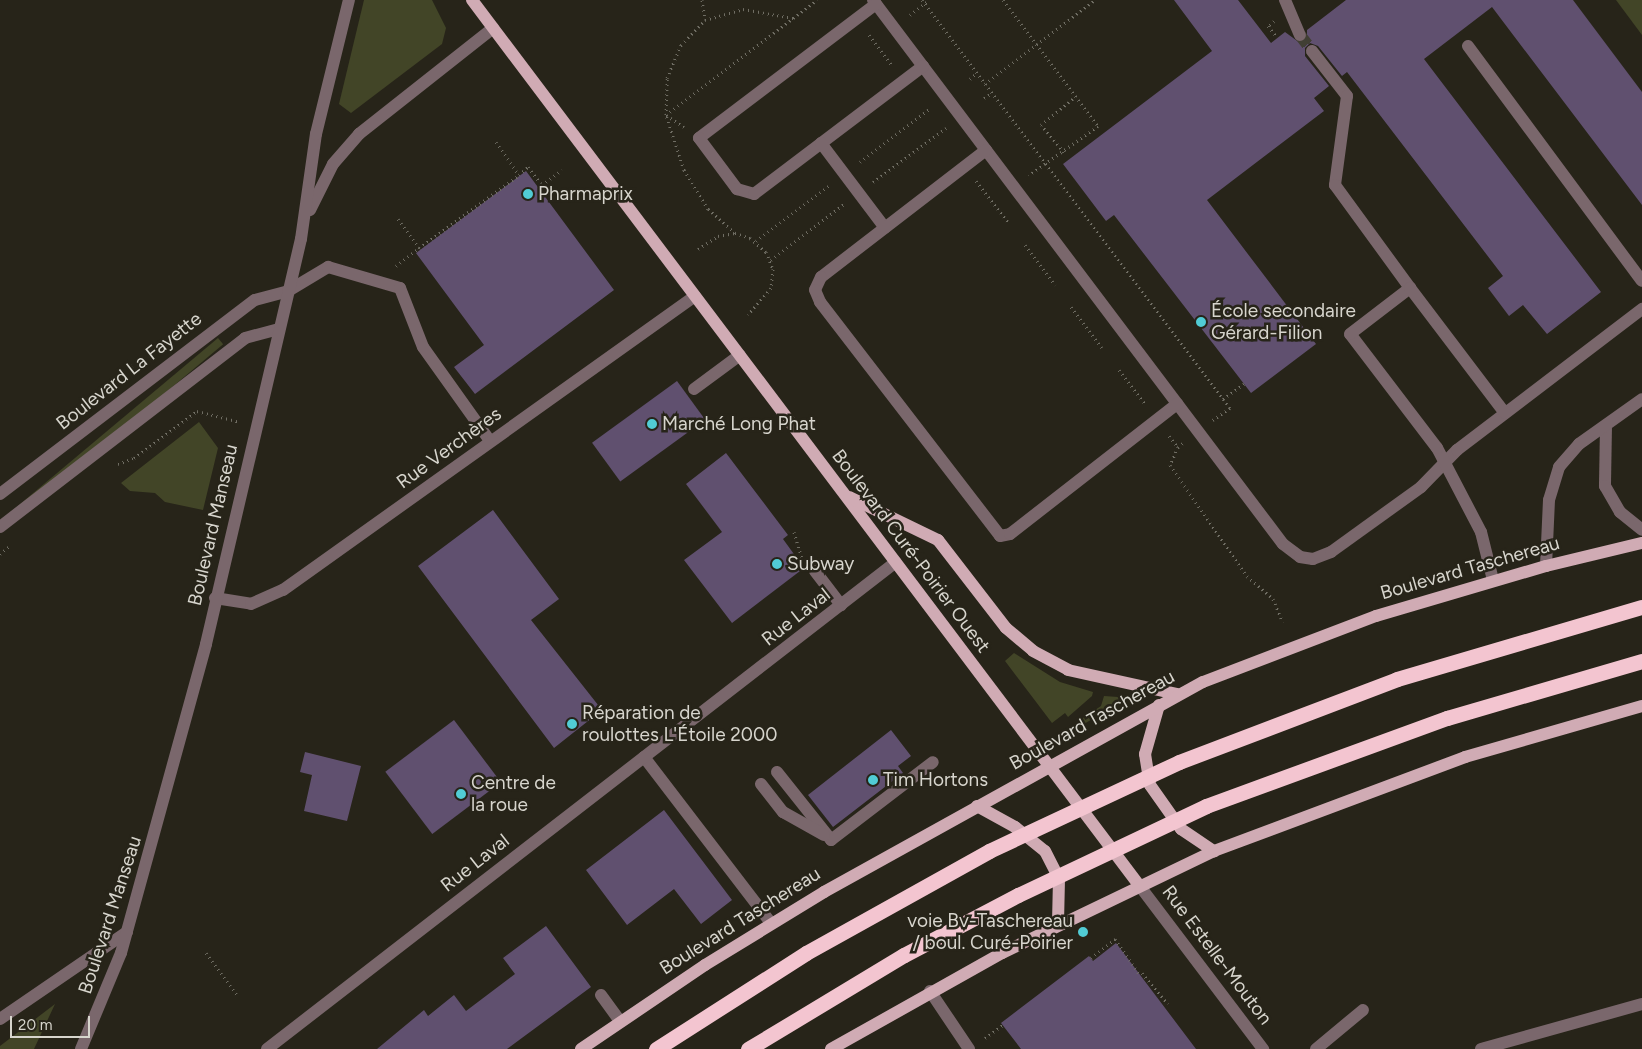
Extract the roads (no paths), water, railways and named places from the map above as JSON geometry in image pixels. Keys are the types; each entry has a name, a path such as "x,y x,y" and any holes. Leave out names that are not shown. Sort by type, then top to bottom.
{"highway":[{"path":"656,1049 806,953 989,851 1179,762 1397,679 1642,607"},
{"path":"748,1049 896,959 1018,895 1206,806 1447,718 1642,661"}],"main road":[{"name":"Boulevard Curé-Poirier Ouest","path":"472,0 1139,885"},
{"path":"845,495 938,540 1006,628 1033,651 1068,670 1177,694"},
{"name":"Boulevard Taschereau","path":"581,1049 620,1021 771,923 977,806 1159,706 1177,694 1283,647 1493,580 1642,543"},
{"path":"1159,706 1145,754 1150,785 1177,824 1214,851"},
{"path":"831,1049 930,992 1058,924 1214,851 1465,757 1642,706"},
{"path":"977,806 1015,827 1044,851 1058,879 1058,924"}],"street":[{"name":"Boulevard Manseau","path":"80,1049 127,932 215,598 303,230 316,134 349,0"},
{"path":"1284,0 1300,35"},
{"path":"923,66 821,144 749,195 737,189 699,138 875,2 1283,544 1307,559 1331,552 1421,487 1444,463 1642,309"},
{"path":"303,230 316,194 350,143 379,115 494,28"},
{"path":"1468,46 1642,281"},
{"path":"1312,51 1347,96 1335,185 1505,414"},
{"path":"821,144 885,228"},
{"path":"986,150 821,277 816,295 996,534 1010,534 1177,404"},
{"path":"288,291 328,267 378,280 403,292 423,347 490,441"},
{"path":"1410,288 1350,334 1444,463 1481,532 1493,580"},
{"name":"Boulevard La Fayette","path":"0,494 242,309 264,295 288,291"},
{"name":"Rue Verchères","path":"215,598 245,604 270,597 695,296"},
{"path":"0,527 245,338 279,328"},
{"path":"694,389 740,355"},
{"path":"1546,566 1548,512 1555,476 1579,444 1642,399"},
{"path":"1606,426 1605,486 1620,512 1642,530"},
{"name":"Rue Laval","path":"267,1049 896,562"},
{"path":"815,571 841,605"},
{"path":"644,757 771,923"},
{"path":"832,840 934,762"},
{"path":"777,772 832,840"},
{"path":"762,784 784,812 832,840"},
{"name":"Rue Estelle-Mouton","path":"1139,885 1263,1049"},
{"path":"0,1019 127,932"},
{"path":"930,992 969,1049"},
{"path":"601,995 620,1021"},
{"path":"1481,1049 1642,1004"},
{"path":"1316,1049 1363,1010"}],"tunnel":[{"path":"1300,35 1312,51"}],"place":[{"name":"Pharmaprix","path":"528,194"},
{"name":"École secondaire Gérard-Filion","path":"1201,322"},
{"name":"Marché Long Phat","path":"652,424"},
{"name":"Subway","path":"777,564"},
{"name":"Réparation de roulottes L'Étoile 2000","path":"572,724"},
{"name":"Tim Hortons","path":"873,780"},
{"name":"Centre de la roue","path":"461,794"},
{"name":"voie Bv-Taschereau / boul. Curé-Poirier","path":"1083,932"}]}
